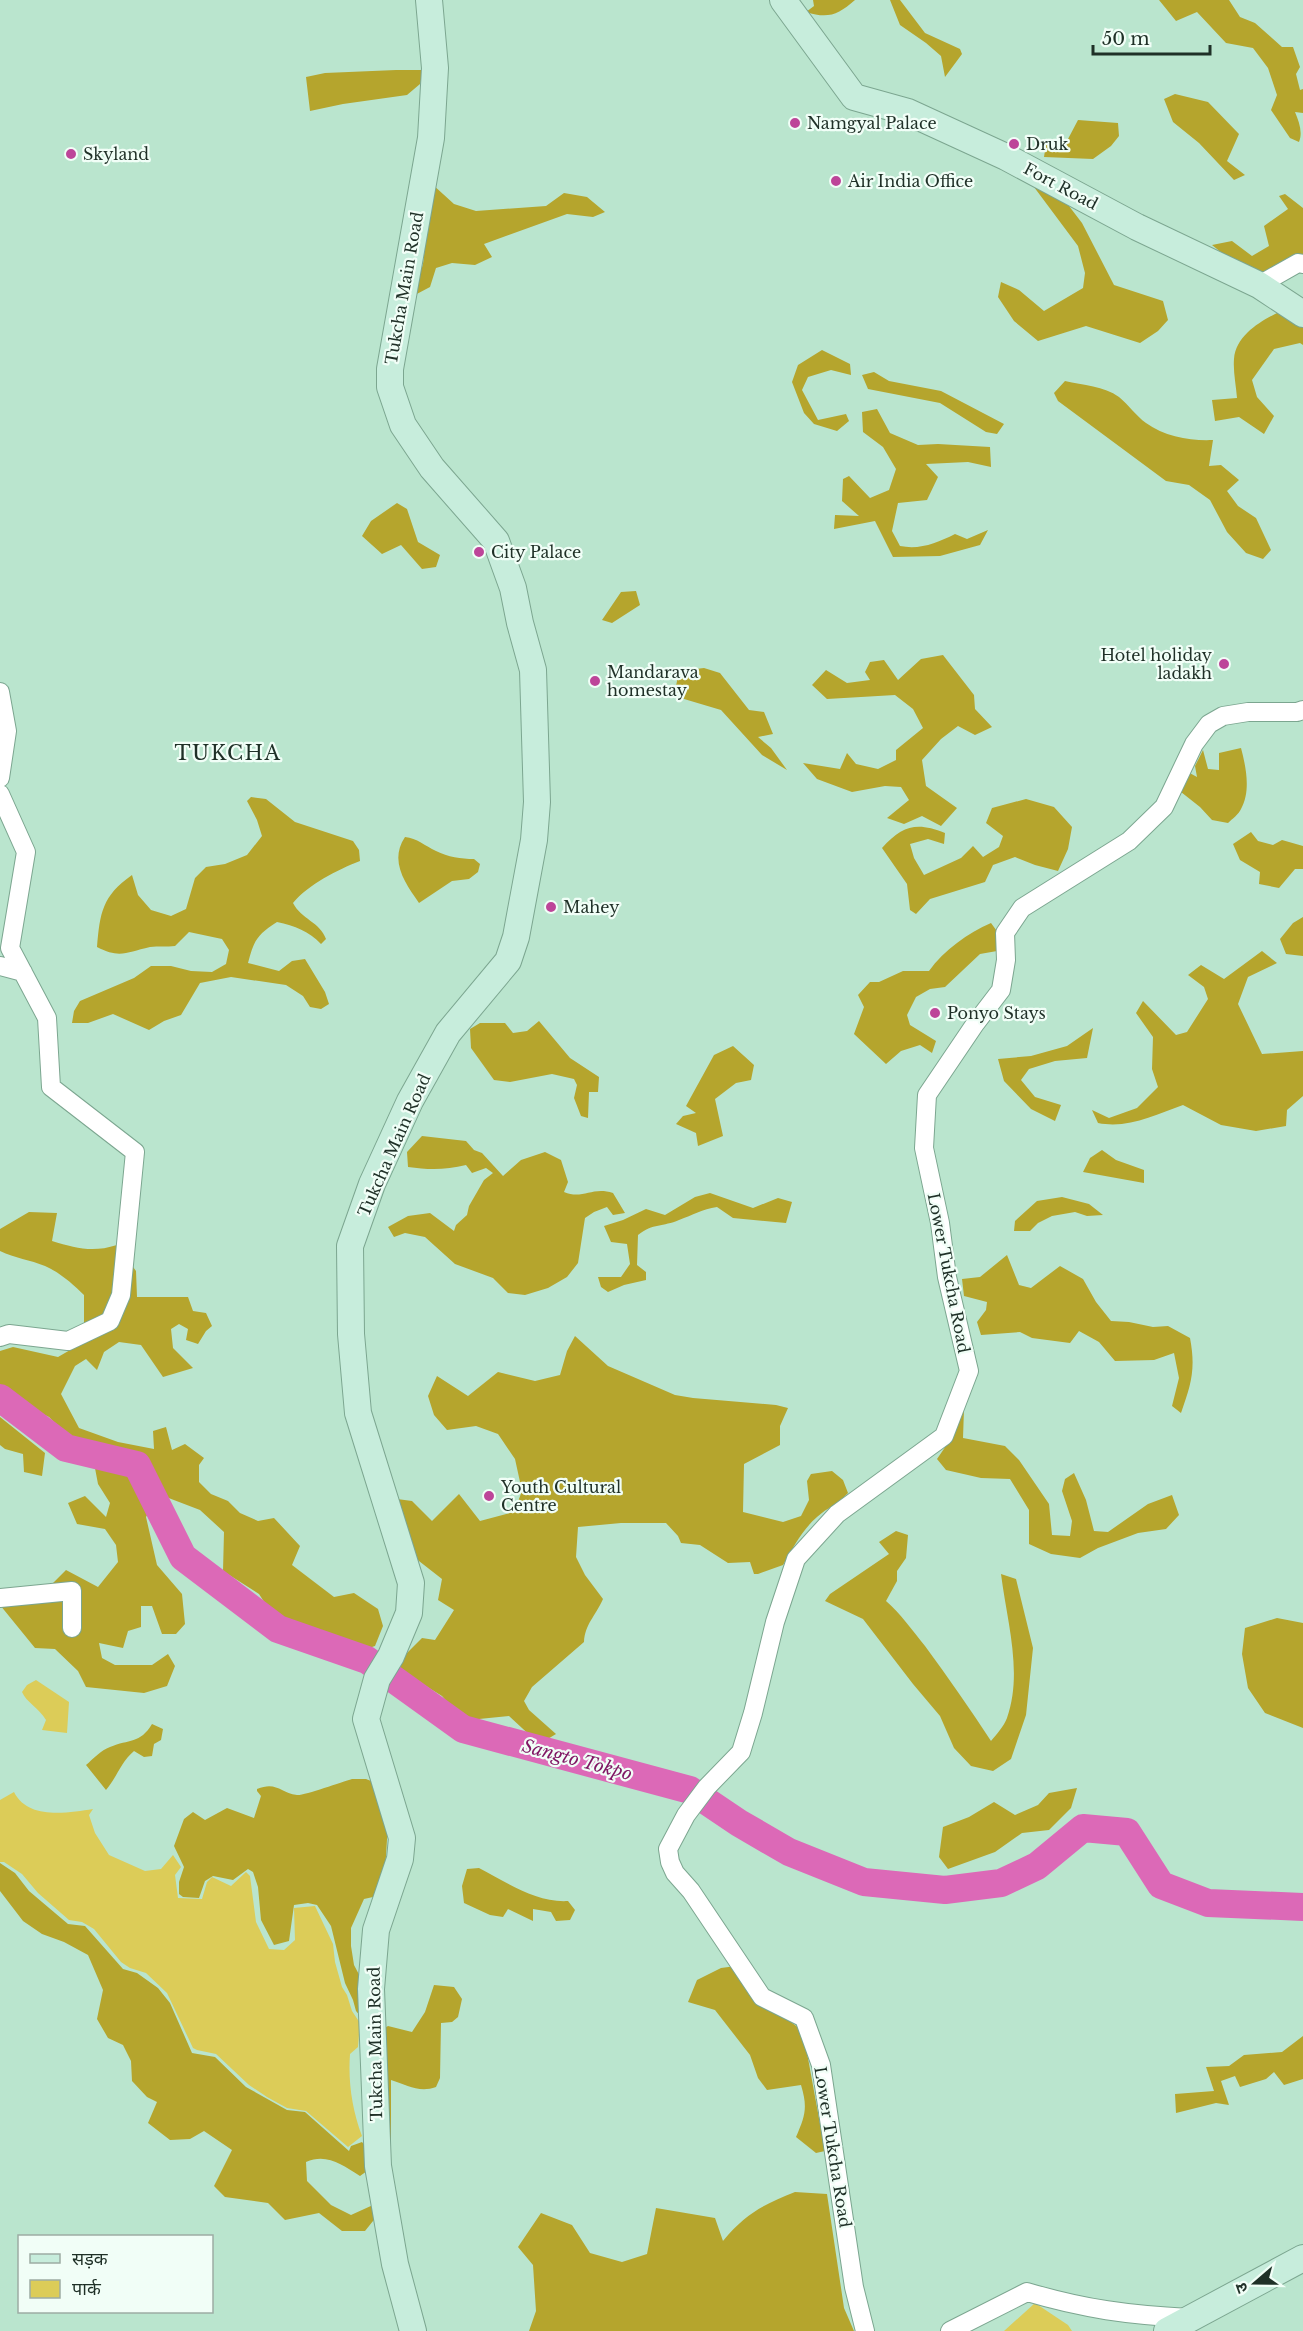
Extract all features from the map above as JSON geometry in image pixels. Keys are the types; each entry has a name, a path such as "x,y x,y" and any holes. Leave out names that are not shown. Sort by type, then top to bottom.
{"street":[{"name":"Tukcha Main Road","path":"413,2331 395,2264 378,2166 371,1989 375,1930 400,1859 402,1838 366,1719 377,1678 391,1656 409,1613 411,1583 358,1413 351,1334 350,1246 372,1184 410,1101 448,1033 508,961 516,937 534,840 537,802 533,670 513,588 496,541 432,468 404,425 390,387 390,369 431,138 435,68 429,0"},
{"name":"Fort Road","path":"783,0 854,98 908,112 995,152 1137,227 1259,285 1303,314"},
{"path":"1259,285 1298,263 1303,264"},
{"path":"0,692 7,731 0,778"},
{"name":"Lower Tukcha Road","path":"865,2331 854,2287 821,2065 804,2018 762,1997 691,1891 675,1873 668,1849 686,1815 707,1787 741,1752 775,1622 796,1559 837,1514 944,1436 969,1371 947,1277 940,1223 924,1148 927,1095 1001,990 1006,960 1005,933 1022,908 1129,841 1164,807 1194,744 1209,724 1223,716 1248,712 1303,710"},
{"path":"0,794 26,852 10,948 47,1018 51,1086 135,1152 121,1295 110,1321 68,1341 9,1334 0,1337"},
{"path":"0,966 23,972"},
{"path":"0,1598 72,1591 72,1628"},
{"path":"950,2331 1027,2292 1065,2303 1178,2324 1303,2258"}],"green space":[{"path":"36,1680 69,1702 67,1733 42,1730 46,1720 22,1692 27,1685"},
{"path":"14,1792 20,1801 38,1811 60,1813 93,1809 89,1815 95,1833 109,1855 145,1871 161,1869 173,1855 181,1867 175,1875 178,1898 202,1899 207,1882 212,1877 231,1886 246,1872 250,1876 256,1922 269,1949 284,1950 295,1940 294,1908 315,1906 333,1944 342,1987 360,2023 358,2047 350,2054 350,2085 353,2106 362,2136 348,2147 306,2111 287,2108 267,2097 249,2085 216,2054 193,2048 167,1993 146,1973 130,1968 121,1962 94,1929 82,1922 69,1920 38,1893 22,1874 4,1862 0,1862 0,1800"},
{"path":"1035,2303 1068,2325 1072,2331 1004,2331"}],"shaded area":[{"path":"813,0 855,0 838,12 821,15 806,12 814,6"},
{"path":"890,0 900,0 925,33 960,49 962,54 945,77 941,56 900,25"},
{"path":"1159,0 1229,0 1240,17 1255,23 1282,47 1293,47 1300,67 1296,74 1300,90 1303,89 1303,113 1295,112 1301,131 1299,142 1290,138 1271,110 1277,95 1268,68 1253,48 1226,43 1197,12 1176,21"},
{"path":"423,70 420,84 407,95 310,111 306,77 325,73"},
{"path":"1175,94 1208,102 1239,134 1227,161 1245,175 1234,180 1199,143 1173,122 1164,99"},
{"path":"1078,120 1118,123 1119,136 1111,146 1093,159 1044,157 1046,144 1068,139"},
{"path":"432,184 454,204 476,211 546,206 564,193 587,197 605,212 593,217 567,214 484,244 492,257 475,265 452,263 436,268 430,287 413,296 423,264"},
{"path":"1034,187 1059,193 1082,223 1114,285 1163,301 1168,320 1158,331 1140,343 1086,326 1038,341 1014,321 998,297 1001,282 1019,290 1044,311 1083,288 1085,273 1078,246"},
{"path":"1285,194 1303,208 1303,261 1266,275 1237,265 1212,245 1232,241 1252,256 1269,246 1264,226 1288,209 1279,196"},
{"path":"1279,312 1303,327 1303,345 1300,343 1274,349 1252,380 1257,397 1274,416 1264,434 1239,417 1215,421 1212,400 1237,398 1234,359 1239,343 1257,324"},
{"path":"822,350 850,364 851,375 831,370 808,377 802,390 818,420 846,414 849,421 837,431 814,424 804,413 792,382 798,365"},
{"path":"874,372 889,381 941,391 1004,424 997,434 986,432 940,403 868,389 862,375"},
{"path":"1065,381 1093,386 1113,393 1142,420 1161,432 1187,439 1213,440 1209,466 1221,465 1239,480 1227,491 1238,506 1256,518 1271,550 1263,559 1246,553 1227,532 1210,500 1189,485 1166,481 1058,401 1054,393"},
{"path":"877,409 890,433 918,445 990,447 991,467 968,462 926,464 938,477 927,500 898,503 892,531 900,546 914,547 935,543 955,534 967,539 988,530 980,545 940,556 893,557 875,521 834,529 835,515 859,516 842,501 843,479 849,476 870,498 889,490 896,469 883,447 863,432 862,412"},
{"path":"397,503 407,509 418,542 440,555 436,567 422,569 401,545 382,554 362,536 371,521"},
{"path":"636,591 640,605 612,623 602,620 621,592"},
{"path":"943,655 974,695 975,709 992,727 975,735 958,726 941,739 922,760 926,786 957,808 941,826 922,816 904,824 887,818 909,800 901,787 885,786 852,792 817,779 803,763 840,769 847,753 856,764 878,769 896,760 896,750 923,728 913,709 895,695 827,699 812,685 826,670 847,683 870,680 865,672 870,662 884,660 898,680 921,659"},
{"path":"704,668 720,673 749,710 764,712 773,734 758,737 771,748 787,770 762,755 721,710 674,696 679,671"},
{"path":"1241,748 1247,779 1244,802 1239,813 1228,823 1212,820 1181,792 1186,771 1197,777 1195,766 1203,750 1208,769 1219,770 1219,753"},
{"path":"251,797 266,799 295,822 353,841 359,850 360,861 324,878 293,903 319,928 326,939 321,944 301,930 277,922 257,939 248,963 279,971 292,961 305,959 325,992 329,1004 321,1009 310,1007 303,996 286,985 231,977 200,983 181,1015 149,1030 113,1014 88,1023 72,1023 74,1011 80,1001 134,978 151,966 171,966 191,971 212,972 226,964 229,950 222,939 189,932 175,946 150,947 118,954 105,951 97,947 101,915 114,890 132,875 138,895 151,910 171,916 186,909 195,878 206,867 225,864 247,855 262,836 247,801"},
{"path":"1026,799 1054,807 1072,827 1068,849 1058,871 1015,857 993,865 985,882 930,899 916,914 910,910 907,884 882,848 890,840 904,830 918,827 945,833 944,844 928,839 910,844 914,858 924,875 961,858 973,846 983,857 999,847 1003,836 986,823 992,808"},
{"path":"1251,832 1258,841 1273,845 1282,840 1303,846 1303,869 1295,869 1279,888 1259,884 1260,872 1240,860 1233,844"},
{"path":"405,837 445,855 474,859 480,864 478,872 469,879 452,881 419,903 404,880 399,863 400,846"},
{"path":"1303,917 1303,956 1286,954 1280,939 1293,923"},
{"path":"991,923 999,934 997,951 980,954 945,987 930,989 916,997 907,1015 910,1025 936,1041 932,1053 920,1045 901,1051 886,1064 854,1034 864,1007 858,995 870,982 879,982 903,971 929,971 957,943"},
{"path":"1262,951 1277,963 1248,977 1238,1004 1262,1054 1303,1051 1303,1096 1287,1110 1286,1126 1256,1131 1221,1125 1183,1105 1131,1123 1098,1123 1092,1110 1109,1118 1137,1108 1158,1087 1152,1069 1153,1037 1136,1013 1143,1001 1176,1035 1187,1032 1208,999 1204,987 1188,975 1201,965 1224,979"},
{"path":"539,1021 570,1058 599,1077 598,1092 589,1092 588,1118 581,1116 574,1098 577,1085 574,1079 552,1074 510,1082 494,1080 471,1048 470,1029 480,1023 505,1023 513,1033 527,1031"},
{"path":"1093,1028 1087,1058 1055,1061 1029,1069 1021,1080 1035,1097 1061,1105 1055,1121 1031,1109 1004,1081 998,1059 1031,1056 1067,1046"},
{"path":"733,1046 754,1065 751,1080 736,1083 715,1099 723,1136 698,1146 696,1133 676,1124 683,1116 696,1113 686,1106 714,1055"},
{"path":"422,1136 466,1141 474,1150 482,1153 503,1176 521,1160 545,1152 561,1160 568,1182 564,1192 577,1195 599,1191 613,1193 625,1213 613,1215 607,1207 585,1218 578,1263 567,1277 548,1288 525,1295 508,1293 493,1278 455,1264 425,1237 405,1233 394,1237 388,1227 408,1216 430,1213 454,1231 456,1225 467,1215 469,1206 484,1180 493,1173 486,1168 472,1173 466,1165 437,1169 408,1167 407,1152"},
{"path":"1102,1150 1116,1160 1144,1170 1144,1183 1083,1172 1090,1158"},
{"path":"710,1193 753,1208 778,1198 792,1202 786,1223 733,1218 717,1207 648,1229 638,1235 637,1265 646,1272 646,1280 624,1285 608,1292 601,1287 598,1277 621,1277 630,1264 627,1244 611,1242 604,1226 646,1209 665,1215 695,1197"},
{"path":"1062,1197 1089,1204 1103,1215 1087,1216 1075,1212 1052,1216 1038,1223 1030,1231 1014,1231 1015,1221 1037,1201"},
{"path":"29,1212 57,1213 52,1241 84,1249 100,1249 117,1245 136,1271 137,1297 188,1297 193,1311 206,1313 212,1326 198,1344 186,1340 188,1329 179,1324 171,1329 173,1348 193,1368 163,1377 141,1345 119,1342 104,1352 97,1370 86,1359 75,1366 61,1394 79,1428 118,1442 154,1449 153,1431 166,1427 172,1450 185,1444 204,1458 199,1465 199,1482 211,1494 228,1501 240,1513 258,1521 274,1518 300,1546 292,1565 334,1597 354,1593 378,1609 383,1626 375,1646 360,1651 313,1634 272,1614 259,1594 223,1571 224,1532 200,1510 166,1497 151,1508 146,1517 157,1565 182,1594 185,1624 176,1634 162,1634 152,1606 141,1606 141,1627 128,1631 123,1648 99,1643 102,1658 115,1665 152,1665 168,1654 175,1666 167,1686 144,1693 86,1687 78,1671 55,1649 35,1648 0,1605 12,1596 53,1583 66,1570 98,1587 118,1562 116,1545 105,1529 77,1524 68,1503 85,1496 106,1517 110,1503 98,1484 91,1447 70,1438 49,1417 28,1407 0,1387 0,1351 13,1347 58,1357 84,1342 84,1295 50,1269 0,1251 0,1229"},
{"path":"1007,1255 1019,1285 1031,1288 1060,1266 1083,1279 1096,1302 1111,1321 1153,1327 1168,1326 1190,1338 1193,1359 1192,1377 1181,1413 1172,1406 1179,1378 1174,1353 1154,1360 1115,1361 1099,1342 1079,1331 1070,1343 1032,1338 1020,1332 981,1335 977,1322 986,1310 987,1302 964,1296 962,1279 980,1277"},
{"path":"575,1336 608,1366 675,1395 788,1408 780,1426 780,1445 744,1464 743,1512 783,1522 801,1516 809,1500 807,1481 811,1474 832,1471 843,1480 848,1493 812,1522 783,1565 758,1574 754,1574 750,1562 728,1563 700,1545 681,1543 666,1523 621,1523 578,1527 576,1557 585,1575 603,1599 588,1625 584,1642 532,1687 524,1701 529,1710 556,1734 546,1740 535,1740 509,1716 469,1720 456,1712 442,1696 421,1683 399,1678 402,1658 422,1638 435,1640 454,1610 438,1600 442,1579 410,1554 397,1499 412,1501 432,1521 459,1494 480,1521 514,1512 522,1491 515,1459 498,1434 476,1426 447,1430 434,1415 428,1396 437,1376 468,1396 498,1372 535,1381 560,1375 567,1351"},
{"path":"964,1409 963,1438 1005,1446 1019,1460 1049,1504 1052,1535 1070,1536 1072,1521 1062,1491 1065,1479 1074,1473 1086,1500 1094,1531 1108,1532 1148,1504 1172,1495 1179,1515 1166,1529 1138,1533 1098,1548 1080,1558 1051,1554 1029,1544 1029,1510 1010,1479 981,1478 946,1470 937,1459 950,1440 957,1415"},
{"path":"0,1417 45,1453 42,1476 24,1472 23,1454 5,1449 0,1445"},
{"path":"896,1531 908,1535 906,1558 897,1571 897,1581 886,1601 925,1646 991,1741 1007,1718 1014,1683 1012,1647 1001,1574 1016,1579 1033,1648 1026,1715 1011,1759 993,1771 971,1766 954,1748 940,1716 863,1619 825,1601 830,1594 889,1554 879,1542"},
{"path":"1277,1618 1303,1623 1303,1728 1265,1713 1248,1688 1242,1654 1245,1628"},
{"path":"152,1724 163,1729 161,1740 154,1744 152,1756 144,1757 134,1751 106,1790 86,1765 107,1748 143,1735"},
{"path":"352,1779 366,1779 376,1783 388,1823 385,1872 378,1893 364,1899 351,1928 354,1965 365,1986 362,2018 356,2011 345,1983 331,1926 317,1905 308,1903 294,1905 289,1941 274,1945 261,1920 258,1887 253,1872 248,1869 233,1880 213,1876 205,1881 199,1898 183,1897 179,1894 179,1882 184,1867 174,1846 184,1819 193,1812 205,1820 227,1808 254,1818 261,1796 257,1789 269,1786 301,1795"},
{"path":"1077,1788 1071,1808 1049,1830 1022,1833 995,1852 948,1869 939,1857 943,1827 969,1817 994,1802 1015,1815 1038,1805 1049,1793"},
{"path":"0,1863 15,1873 29,1891 68,1924 85,1926 123,1969 137,1973 158,1988 170,2003 192,2053 215,2057 246,2087 287,2110 305,2112 349,2151 351,2146 362,2142 370,2152 367,2171 360,2176 341,2164 328,2160 306,2162 307,2181 331,2205 351,2215 373,2205 377,2216 365,2231 342,2231 319,2213 285,2220 268,2203 225,2197 214,2186 232,2150 204,2131 190,2139 170,2140 148,2123 157,2102 147,2097 132,2081 131,2061 123,2045 108,2038 97,2019 103,1990 88,1955 64,1942 42,1934 23,1921 0,1891"},
{"path":"479,1868 533,1895 556,1901 568,1901 575,1910 570,1920 556,1921 551,1912 533,1909 533,1921 508,1909 503,1917 490,1915 464,1903 462,1886 467,1869"},
{"path":"736,1966 784,2017 803,2031 825,2151 816,2153 796,2137 804,2112 801,2085 767,2090 758,2078 750,2055 715,2010 688,2002 697,1980 721,1968"},
{"path":"434,1985 454,1987 462,1999 458,2017 452,2022 441,2023 440,2078 436,2087 419,2089 391,2080 391,2151 384,2157 377,2033 388,2026 412,2032 425,2012"},
{"path":"1303,2036 1303,2079 1284,2085 1274,2072 1266,2079 1240,2087 1235,2076 1221,2081 1229,2105 1216,2103 1176,2113 1175,2094 1214,2091 1206,2067 1229,2066 1244,2055 1282,2052"},
{"path":"795,2192 827,2194 844,2308 854,2331 529,2331 536,2311 533,2265 518,2247 541,2213 572,2225 590,2253 622,2262 647,2254 656,2208 715,2218 723,2241 739,2223 756,2211"}],"waterway":[{"name":"Sangto Tokpo","path":"0,1398 66,1448 137,1465 183,1557 278,1629 367,1660 463,1729 690,1790 739,1823 789,1852 864,1882 945,1890 1001,1883 1037,1866 1083,1828 1127,1832 1161,1885 1208,1903 1303,1907"}],"place":[{"name":"Namgyal Palace","path":"795,123"},
{"name":"Druk","path":"1014,144"},
{"name":"Skyland","path":"71,154"},
{"name":"Air India Office","path":"836,181"},
{"name":"City Palace","path":"479,552"},
{"name":"Hotel holiday ladakh","path":"1224,664"},
{"name":"Mandarava homestay","path":"595,681"},
{"name":"Mahey","path":"551,907"},
{"name":"Ponyo Stays","path":"935,1013"},
{"name":"Youth Cultural Centre","path":"489,1496"}],"district":[{"name":"TUKCHA","path":"228,753"}]}
